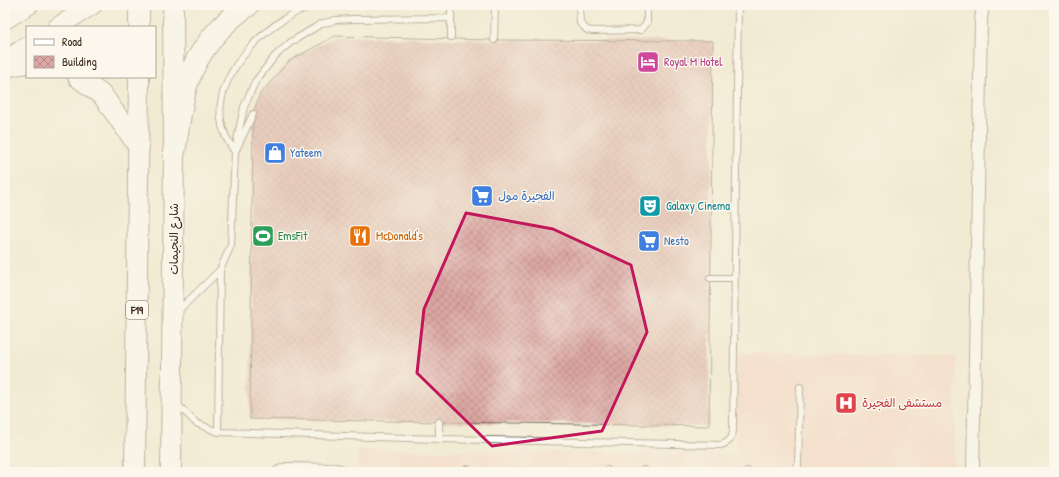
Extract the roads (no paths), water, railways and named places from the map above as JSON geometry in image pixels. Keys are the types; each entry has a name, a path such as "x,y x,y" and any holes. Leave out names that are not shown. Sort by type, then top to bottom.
{"highway":[{"path":"174,152 186,84 194,65 217,32 234,14 248,5"}],"main road":[{"path":"139,5 139,26"},
{"name":"شارع النجيمات","path":"171,472 173,398 173,5"},
{"path":"5,67 26,63"},
{"path":"79,78 103,96 139,147"},
{"name":"F19","path":"135,472 139,78"}],"street":[{"path":"5,20 30,5"},
{"path":"59,26 93,5"},
{"path":"977,5 981,18"},
{"path":"973,472 981,18 983,5"},
{"path":"5,60 26,47"},
{"path":"279,472 287,469 336,470 342,472"}],"lane":[{"path":"236,152 225,136 220,118 224,89 233,71 258,38 269,29 290,15 316,5"},
{"path":"451,5 451,37"},
{"path":"494,40 495,5"},
{"path":"579,5 580,23 587,30 593,31 641,30 647,23 647,5"},
{"path":"173,398 187,416 196,423 206,429 218,432 439,439 721,445 728,443 731,440 733,429 738,5"},
{"path":"173,316 220,270 231,245 236,152 244,107 255,82 275,56 309,29 336,20 451,18"},
{"path":"236,152 253,114"},
{"path":"218,432 220,270"},
{"path":"710,278 735,278"},
{"path":"770,472 793,471 798,466 800,387"},
{"path":"439,422 439,439"}],"place":[{"name":"Royal M Hotel","path":"648,62"},
{"name":"Yateem","path":"275,153"},
{"name":"الفجيرة مول","path":"482,196"},
{"name":"Galaxy Cinema","path":"650,206"},
{"name":"EmsFit","path":"263,236"},
{"name":"McDonald's","path":"360,236"},
{"name":"Nesto","path":"649,241"},
{"name":"مستشفى الفجيرة","path":"846,403"}]}
